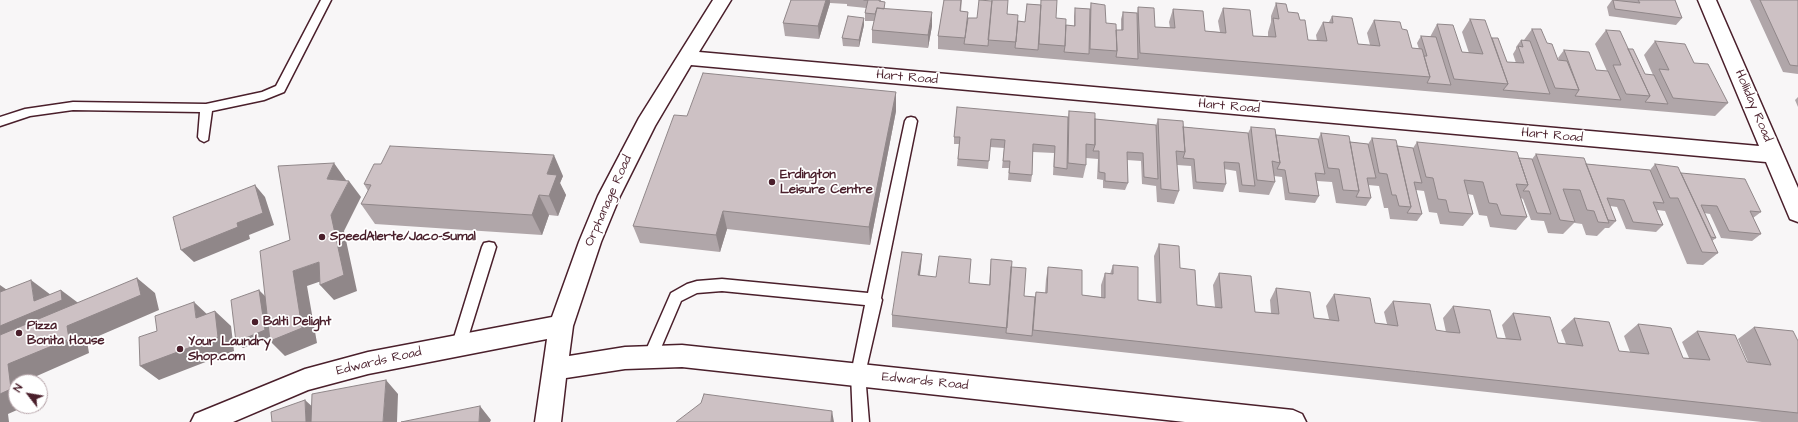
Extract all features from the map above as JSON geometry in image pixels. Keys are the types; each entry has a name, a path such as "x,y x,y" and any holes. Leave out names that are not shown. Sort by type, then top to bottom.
{"street":[{"name":"Orphanage Road","path":"548,422 561,326 590,242 609,196 646,123 722,0"},
{"name":"Holliday Road","path":"1707,0 1798,213"},
{"name":"Hart Road","path":"685,58 1774,155"},
{"name":"Edwards Road","path":"204,422 305,380 368,362 561,326"},
{"name":"Edwards Road","path":"556,369 625,358 682,356 1293,422"}],"lane":[{"path":"0,122 29,112 73,106 206,108 264,96 280,89 326,0"},
{"path":"204,137 206,108"},
{"path":"861,422 862,416 858,374 912,121"},
{"path":"459,344 489,247"},
{"path":"650,357 676,297 687,290 697,287 722,286 875,300"}],"building":[{"path":"791,0 826,0 818,26 783,23"},
{"path":"868,0 879,0 885,2 884,9 877,8 875,14 865,13"},
{"path":"944,0 961,0 960,11 968,12 965,38 938,36"},
{"path":"979,0 992,1 988,46 964,44 968,18 977,18"},
{"path":"992,0 1008,0 1007,14 1018,15 1016,42 988,40"},
{"path":"1041,0 1057,0 1056,18 1066,19 1065,46 1039,44"},
{"path":"1613,0 1640,3 1638,0 1675,0 1682,18 1615,9"},
{"path":"1760,0 1798,0 1798,66 1790,65"},
{"path":"1091,3 1105,5 1106,23 1116,24 1117,51 1090,49"},
{"path":"1276,3 1286,4 1288,12 1298,13 1300,20 1305,20 1308,40 1327,41 1323,22 1333,23 1332,16 1352,18 1358,44 1380,46 1374,20 1400,22 1402,29 1407,30 1412,48 1422,49 1430,77 1140,53 1138,7 1154,8 1155,27 1175,28 1173,9 1203,11 1205,31 1226,33 1223,8 1250,10 1253,36 1276,37 1273,18 1279,19"},
{"path":"1027,4 1041,5 1038,50 1015,48 1018,21 1025,22"},
{"path":"877,8 932,12 928,35 872,30"},
{"path":"1075,8 1090,9 1089,54 1064,52 1066,25 1075,26"},
{"path":"1123,12 1137,13 1138,59 1116,57 1116,30 1123,30"},
{"path":"848,16 864,18 859,40 842,38"},
{"path":"1470,19 1485,20 1508,84 1454,79 1437,24 1453,25 1462,52 1483,54"},
{"path":"1532,29 1541,29 1547,43 1552,44 1558,60 1567,61 1579,90 1555,88"},
{"path":"1606,30 1620,31 1650,96 1626,94 1613,65 1621,65"},
{"path":"1421,36 1436,37 1451,85 1427,83 1430,77 1424,56 1427,56"},
{"path":"1492,38 1498,38 1507,62 1524,63 1518,46 1523,47 1521,40 1530,41 1550,94 1503,90 1508,84"},
{"path":"1655,41 1685,44 1694,63 1708,64 1728,103 1673,98 1659,69 1669,70"},
{"path":"1628,49 1633,49 1645,74 1654,75 1668,104 1645,102 1650,96"},
{"path":"1564,50 1589,52 1596,70 1608,71 1621,100 1575,96 1579,90"},
{"name":"Erdington Leisure Centre","path":"703,73 896,92 869,227 723,211 716,235 633,226 674,115 687,116"},
{"path":"957,107 1068,117 1067,169 1054,167 1055,146 1033,144 1032,175 1009,173 1010,161 1003,161 1005,140 991,139 989,161 958,159 960,137 954,137"},
{"path":"1069,111 1095,113 1095,145 1086,144 1086,165 1068,163"},
{"path":"1095,119 1156,125 1158,179 1144,177 1143,153 1127,152 1128,183 1105,181 1105,173 1099,172 1099,151 1093,151 1095,145"},
{"path":"1158,119 1183,121 1185,152 1176,151 1179,191 1161,189"},
{"path":"1183,127 1248,133 1255,186 1242,185 1239,163 1224,162 1226,184 1196,182 1194,159 1183,158 1185,152"},
{"path":"1251,127 1275,129 1280,163 1272,161 1275,182 1257,180"},
{"path":"1321,133 1349,136 1359,191 1343,190 1339,169 1328,168"},
{"path":"1276,135 1318,139 1325,174 1315,173 1319,196 1289,193 1285,170 1277,169 1280,163"},
{"path":"1372,138 1396,140 1411,207 1399,206 1396,195 1392,195 1387,174 1379,173"},
{"path":"1350,142 1368,144 1376,178 1367,178 1371,198 1356,197 1359,191"},
{"path":"1417,142 1517,152 1528,185 1516,184 1527,217 1501,215 1497,204 1489,203 1483,182 1464,180 1473,214 1449,212 1446,200 1438,199 1433,178 1426,177"},
{"path":"390,146 554,155 547,174 557,175 549,196 539,195 532,215 361,204 371,185 364,184 374,164 381,164"},
{"path":"1397,146 1413,148 1422,183 1414,182 1422,214 1407,213 1411,207"},
{"path":"1536,154 1584,158 1609,223 1598,222 1594,211 1587,210 1580,190 1563,189 1575,222 1560,220"},
{"path":"1519,158 1532,159 1551,214 1537,213 1529,191 1523,191 1528,185"},
{"path":"334,163 327,179 349,181 331,215 344,275 320,285 319,262 293,271 302,328 270,341 260,251 290,240 278,166"},
{"path":"1586,164 1650,170 1664,203 1653,202 1663,225 1633,222 1624,200 1607,198 1616,221 1608,220"},
{"path":"1655,164 1678,167 1718,253 1702,252 1678,198 1670,198"},
{"path":"1681,173 1745,179 1761,212 1750,211 1761,234 1729,231 1717,206 1701,205 1716,238 1711,237"},
{"path":"255,185 263,213 237,223 238,227 181,250 173,217"},
{"path":"1159,244 1179,246 1180,268 1195,270 1197,305 1222,308 1219,273 1251,276 1255,312 1279,314 1276,288 1310,292 1314,318 1339,321 1334,294 1370,298 1375,323 1398,326 1393,301 1430,304 1436,330 1460,333 1453,306 1490,310 1497,338 1521,340 1513,313 1550,317 1558,343 1583,346 1574,318 1609,322 1619,351 1649,354 1638,324 1671,328 1683,358 1710,360 1697,331 1735,335 1747,362 1771,365 1754,327 1793,331 1798,341 1798,413 1033,330 1036,292 1047,293 1048,267 1082,270 1082,295 1105,298 1105,273 1113,274 1113,265 1138,267 1138,300 1161,303"},
{"path":"902,252 922,254 918,275 936,277 939,256 971,259 969,283 990,285 991,259 1012,261 1007,328 892,315"},
{"path":"1011,267 1026,268 1024,296 1035,297 1032,336 1006,333"},
{"path":"137,278 141,295 67,326 69,339 8,364 8,390 0,394 0,335"},
{"path":"31,280 34,301 61,290 62,300 0,326 0,292"},
{"name":"Balti Delight","path":"259,290 265,330 236,342 231,300"},
{"path":"194,302 196,318 215,311 218,337 140,366 139,337 157,331 155,316"},
{"path":"386,380 383,422 311,422 312,394"},
{"path":"704,394 832,411 831,422 676,422 701,403"},
{"path":"305,400 306,422 272,422 271,412"},
{"path":"480,406 479,422 401,422"}],"place":[{"name":"Erdington Leisure Centre","path":"772,182"},
{"name":"SpeedAlerte/Jaco-Sumal","path":"322,237"},
{"name":"Balti Delight","path":"255,322"},
{"name":"Pizza Bonita House","path":"19,333"},
{"name":"Your Laundry Shop.com","path":"180,349"}]}
